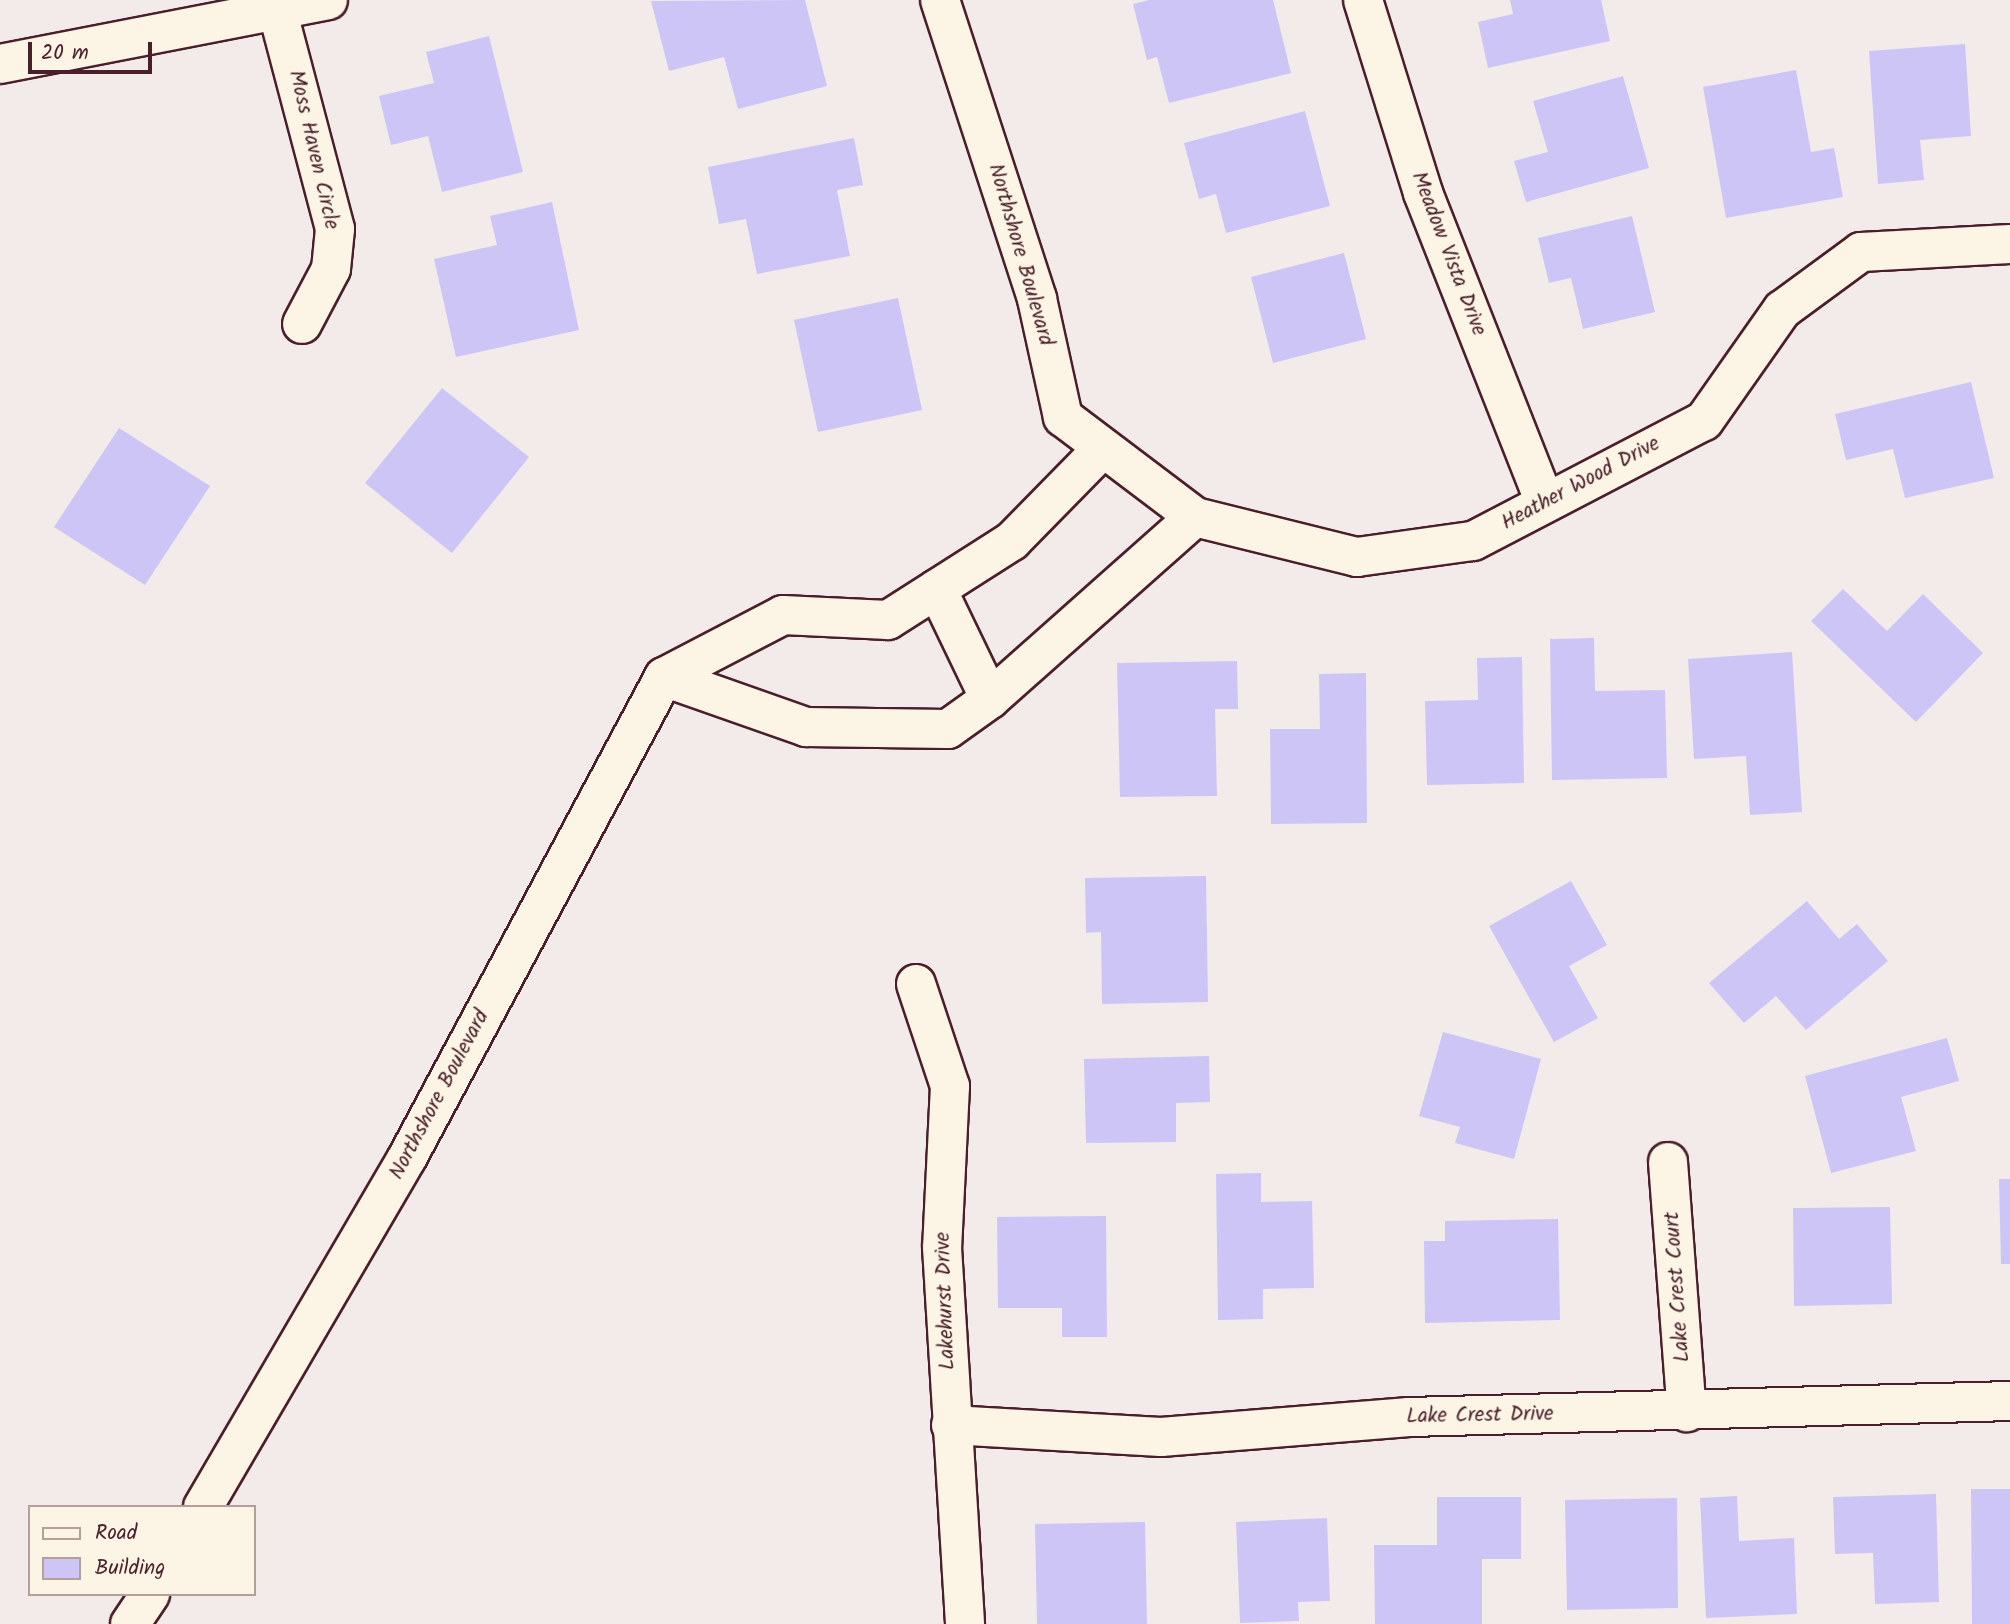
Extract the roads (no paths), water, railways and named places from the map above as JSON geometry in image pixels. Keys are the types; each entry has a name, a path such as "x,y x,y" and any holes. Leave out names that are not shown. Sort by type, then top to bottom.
{"street":[{"path":"0,64 278,13 328,0"},
{"name":"Northshore Boulevard","path":"940,0 1037,299 1063,417 1101,450"},
{"name":"Meadow Vista Drive","path":"1363,0 1423,193 1545,503"},
{"name":"Moss Haven Circle","path":"278,13 335,229 331,269 302,324"},
{"name":"Heather Wood Drive","path":"1101,450 1195,517 1357,557 1473,541 1703,421 1782,310 1861,252 2010,244"},
{"path":"664,677 783,615 888,620 1012,541 1101,450"},
{"path":"664,677 806,727 948,729 990,699 1195,517"},
{"path":"937,589 990,699"},
{"name":"Northshore Boulevard","path":"204,1505 407,1158 664,677"},
{"name":"Lakehurst Drive","path":"916,984 950,1086 942,1247 965,1624"},
{"name":"Lake Crest Court","path":"1668,1162 1687,1412"},
{"name":"Lake Crest Drive","path":"951,1425 1161,1437 1409,1417 1687,1412 2010,1401"},
{"path":"130,1624 149,1596"}]}
